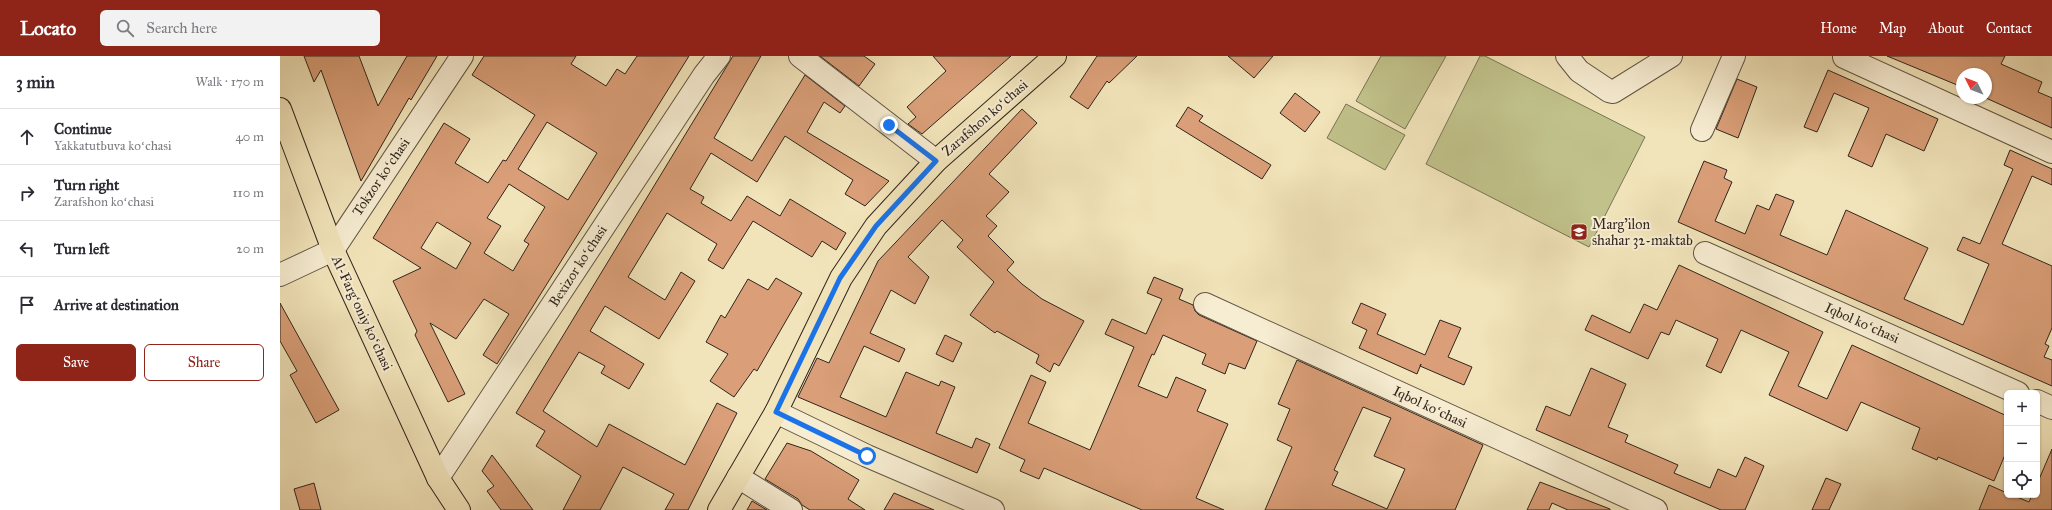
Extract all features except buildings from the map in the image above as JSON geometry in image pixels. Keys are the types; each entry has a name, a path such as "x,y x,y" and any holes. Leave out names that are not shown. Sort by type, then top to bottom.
{"main road":[{"name":"Zarafshon koʻchasi","path":"719,510 776,412 840,278 876,226 936,161 1055,56"},
{"name":"Al-Fargʻoniy koʻchasi","path":"280,109 332,250 438,478 459,510"}],"street":[{"name":"Tokzor koʻchasi","path":"332,250 462,56"},
{"name":"Bexizor koʻchasi","path":"438,478 700,81 719,56"},
{"path":"800,56 936,161"},
{"path":"1566,56 1579,71 1608,91 1613,92 1663,58"},
{"path":"1702,130 1734,56"},
{"path":"1844,57 2052,152"},
{"path":"280,274 332,250"},
{"name":"Iqbol koʻchasi","path":"1705,253 2011,390"},
{"name":"Iqbol koʻchasi","path":"1205,304 1656,510"},
{"path":"2040,402 2052,408"},
{"path":"776,412 867,456 993,510"},
{"path":"738,477 791,510"}],"green space":[{"path":"1381,56 1446,56 1405,129 1356,101"},
{"path":"1480,56 1485,56 1645,137 1589,247 1426,164"},
{"path":"1346,104 1405,135 1385,170 1327,138"}],"place":[{"name":"Marg'ilon shahar 32-maktab","path":"1579,232"}],"route":[{"path":"867,456 776,412 840,278 876,226 936,161 889,125"}]}
